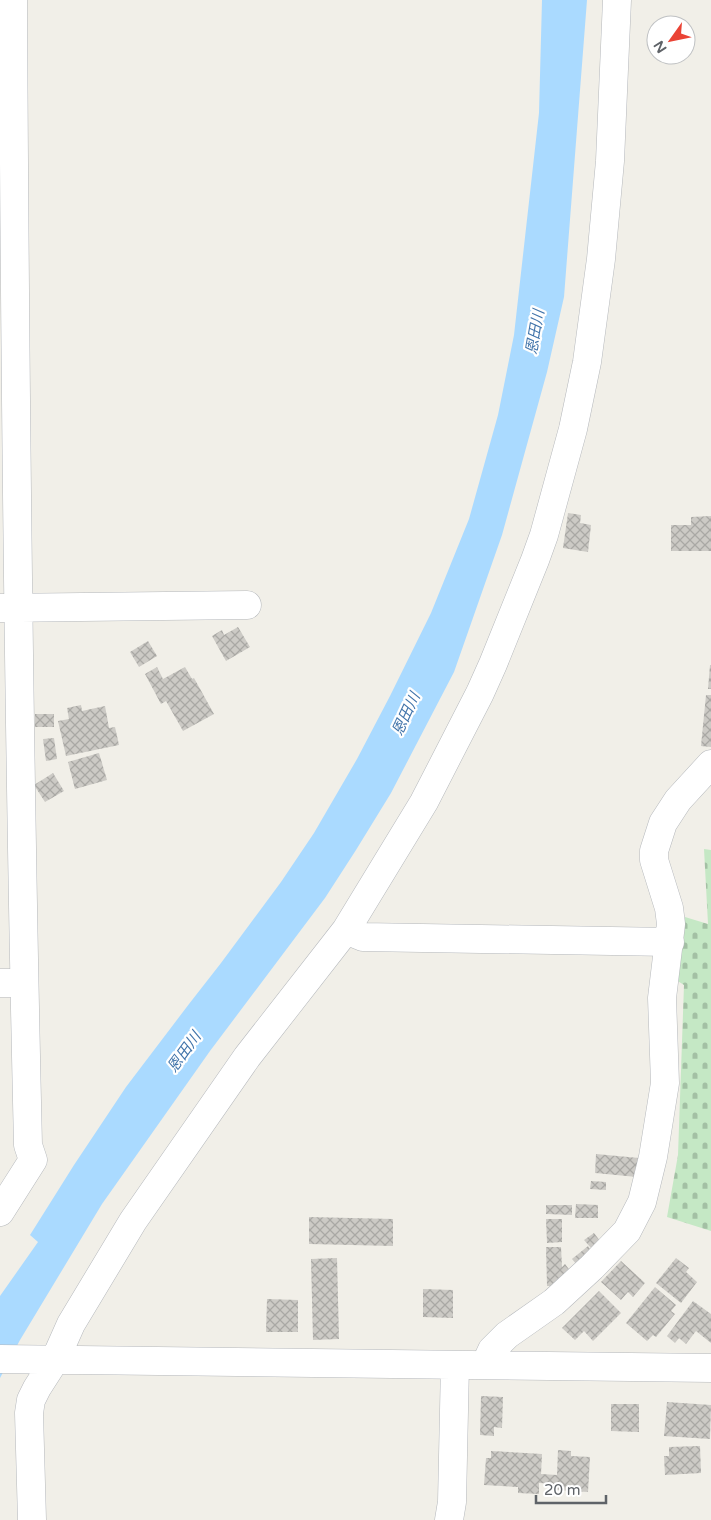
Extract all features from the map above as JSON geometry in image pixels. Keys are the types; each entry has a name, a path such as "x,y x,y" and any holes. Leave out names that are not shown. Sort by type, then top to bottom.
{"street":[{"path":"0,1212 33,1160 28,1145 12,983 7,208 13,0"},
{"path":"32,1520 29,1412 31,1400 49,1360 133,1221 247,1057 346,930 424,802 480,693 535,560 544,535 573,428 593,323 610,161 617,0"},
{"path":"10,608 247,605"},
{"path":"485,1365 492,1350 507,1336 554,1302 627,1231 642,1202 653,1157 664,1083 662,998 671,924 669,908 654,860 654,851 663,823 678,800 711,764"},
{"path":"346,930 363,937 670,942"},
{"path":"0,1359 711,1368"},
{"path":"450,1520 455,1365"}],"green space":[{"path":"704,849 711,850 711,1231 667,1217 678,1155 684,985 673,978 685,917 708,924"}],"water":[{"name":"恩田川","path":"542,0 587,0 564,297 547,372 502,535 454,672 391,793 356,850 325,898 210,1051 102,1204 20,1340 0,1378 0,1296 38,1242 30,1235 126,1087 281,882 314,833 357,759 431,613 469,519 498,415 514,335 539,113"}],"building":[{"path":"568,513 581,515 580,523 591,525 588,552 563,548"},
{"path":"711,516 711,551 671,551 671,525 691,525 691,517"},
{"path":"238,627 250,647 226,661 212,636 222,630 224,635"},
{"path":"148,641 157,656 139,667 130,652"},
{"path":"710,665 711,689 708,689"},
{"path":"157,667 163,679 185,667 192,679 194,678 214,714 183,731 166,701 161,704 145,674"},
{"path":"706,695 711,695 711,747 701,746"},
{"path":"81,705 82,711 105,706 109,728 115,727 119,745 66,756 58,721 69,719 67,708"},
{"path":"35,714 54,714 54,727 35,727"},
{"path":"54,738 57,759 46,761 43,739"},
{"path":"99,753 107,780 75,789 68,762"},
{"path":"53,773 64,791 45,802 34,785"},
{"path":"596,1154 639,1158 637,1177 595,1173"},
{"path":"591,1181 606,1182 606,1190 590,1189"},
{"path":"576,1204 598,1205 598,1218 575,1218"},
{"path":"546,1205 572,1205 572,1215 546,1214"},
{"path":"309,1217 393,1219 393,1246 309,1244"},
{"path":"546,1219 562,1219 562,1242 547,1243"},
{"path":"594,1233 600,1241 591,1248 584,1240"},
{"path":"588,1246 592,1252 577,1265 572,1259"},
{"path":"546,1247 561,1247 562,1267 565,1264 571,1272 554,1286 547,1286"},
{"path":"337,1258 339,1339 313,1340 311,1259"},
{"path":"676,1258 689,1268 686,1272 697,1282 681,1303 656,1283"},
{"path":"621,1261 645,1283 633,1297 628,1292 621,1300 601,1282"},
{"path":"655,1287 676,1305 671,1311 675,1314 656,1337 653,1335 647,1341 626,1323"},
{"path":"423,1289 453,1290 453,1318 423,1317"},
{"path":"599,1291 621,1313 593,1341 584,1331 575,1340 562,1328"},
{"path":"267,1299 298,1300 298,1332 266,1332"},
{"path":"693,1301 711,1314 711,1343 696,1331 686,1344 679,1338 675,1343 667,1336"},
{"path":"481,1396 503,1397 502,1428 494,1427 494,1436 480,1435"},
{"path":"667,1402 711,1405 710,1439 664,1436"},
{"path":"611,1404 639,1404 639,1432 611,1431"},
{"path":"700,1446 701,1473 665,1475 664,1456 669,1456 669,1447"},
{"path":"558,1450 571,1451 571,1456 590,1457 588,1492 556,1490 557,1484 539,1483 539,1494 518,1493 518,1487 484,1485 486,1458 491,1458 491,1451 542,1454 541,1474 557,1475"}]}
